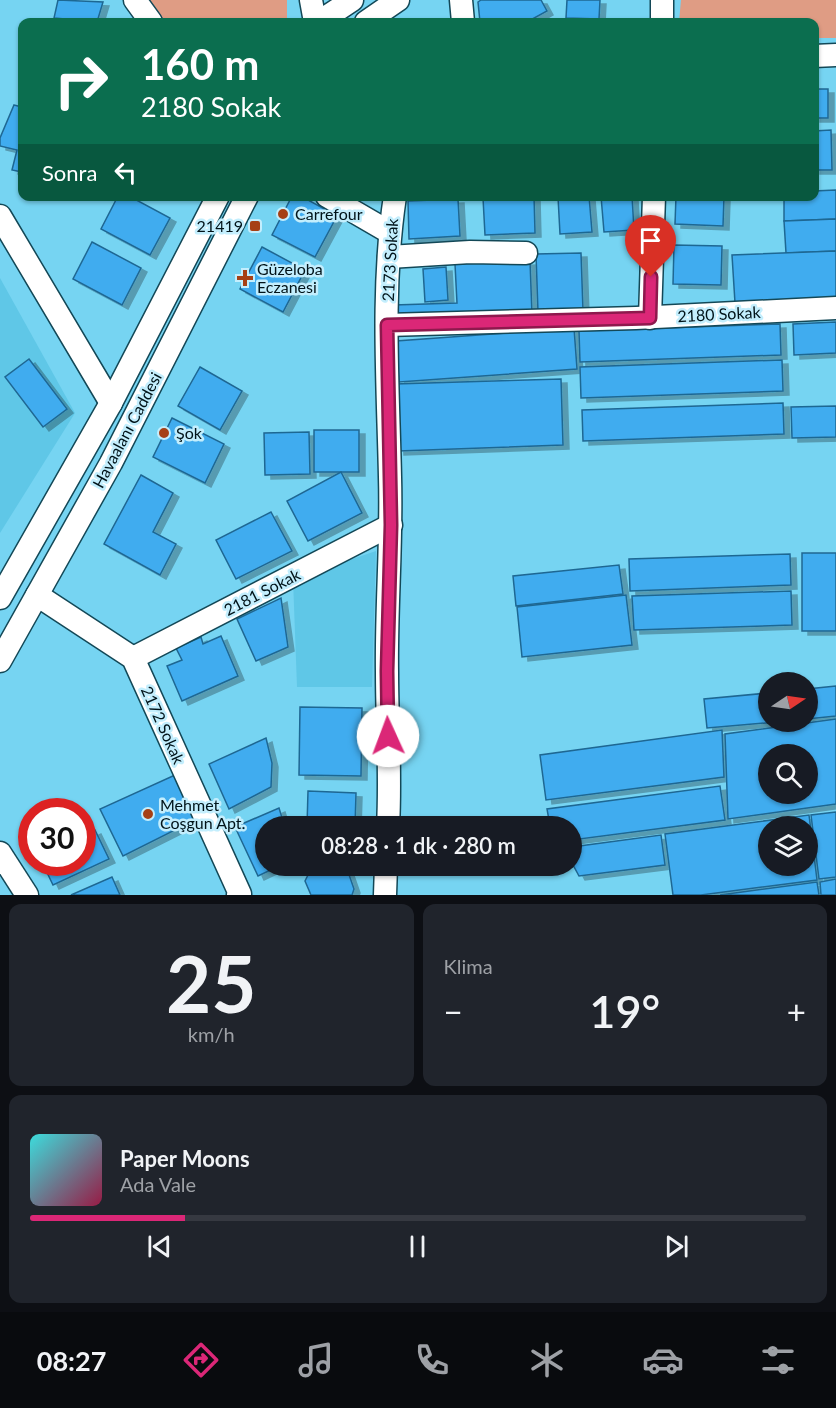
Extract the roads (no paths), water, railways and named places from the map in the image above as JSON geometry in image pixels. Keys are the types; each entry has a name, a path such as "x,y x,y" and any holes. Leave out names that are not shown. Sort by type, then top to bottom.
{"street":[{"path":"135,0 148,18"},
{"path":"311,0 314,18"},
{"path":"374,18 398,0"},
{"path":"461,0 463,18"},
{"path":"662,0 662,18"},
{"path":"819,56 836,55"},
{"name":"Havaalanı Caddesi","path":"0,598 111,403 215,201"},
{"name":"Havaalanı Caddesi","path":"0,661 111,463 244,201"},
{"path":"336,201 389,232"},
{"name":"2173 Sokak","path":"389,816 387,671 391,525 387,325 389,232 394,201"},
{"path":"650,318 654,201"},
{"path":"2,223 111,403"},
{"path":"389,257 470,252 526,253"},
{"name":"2180 Sokak","path":"387,325 650,318 836,308"},
{"name":"2181 Sokak","path":"133,658 391,525"},
{"path":"37,595 133,658"},
{"name":"2172 Sokak","path":"133,658 239,895"},
{"path":"0,853 27,895"},
{"path":"385,895 386,876"}],"place":[{"name":"Carrefour","path":"283,214"},
{"name":"21419","path":"255,226"},
{"name":"Güzeloba Eczanesi","path":"245,278"},
{"name":"Şok","path":"164,433"},
{"name":"Mehmet Coşgun Apt.","path":"148,814"}]}
